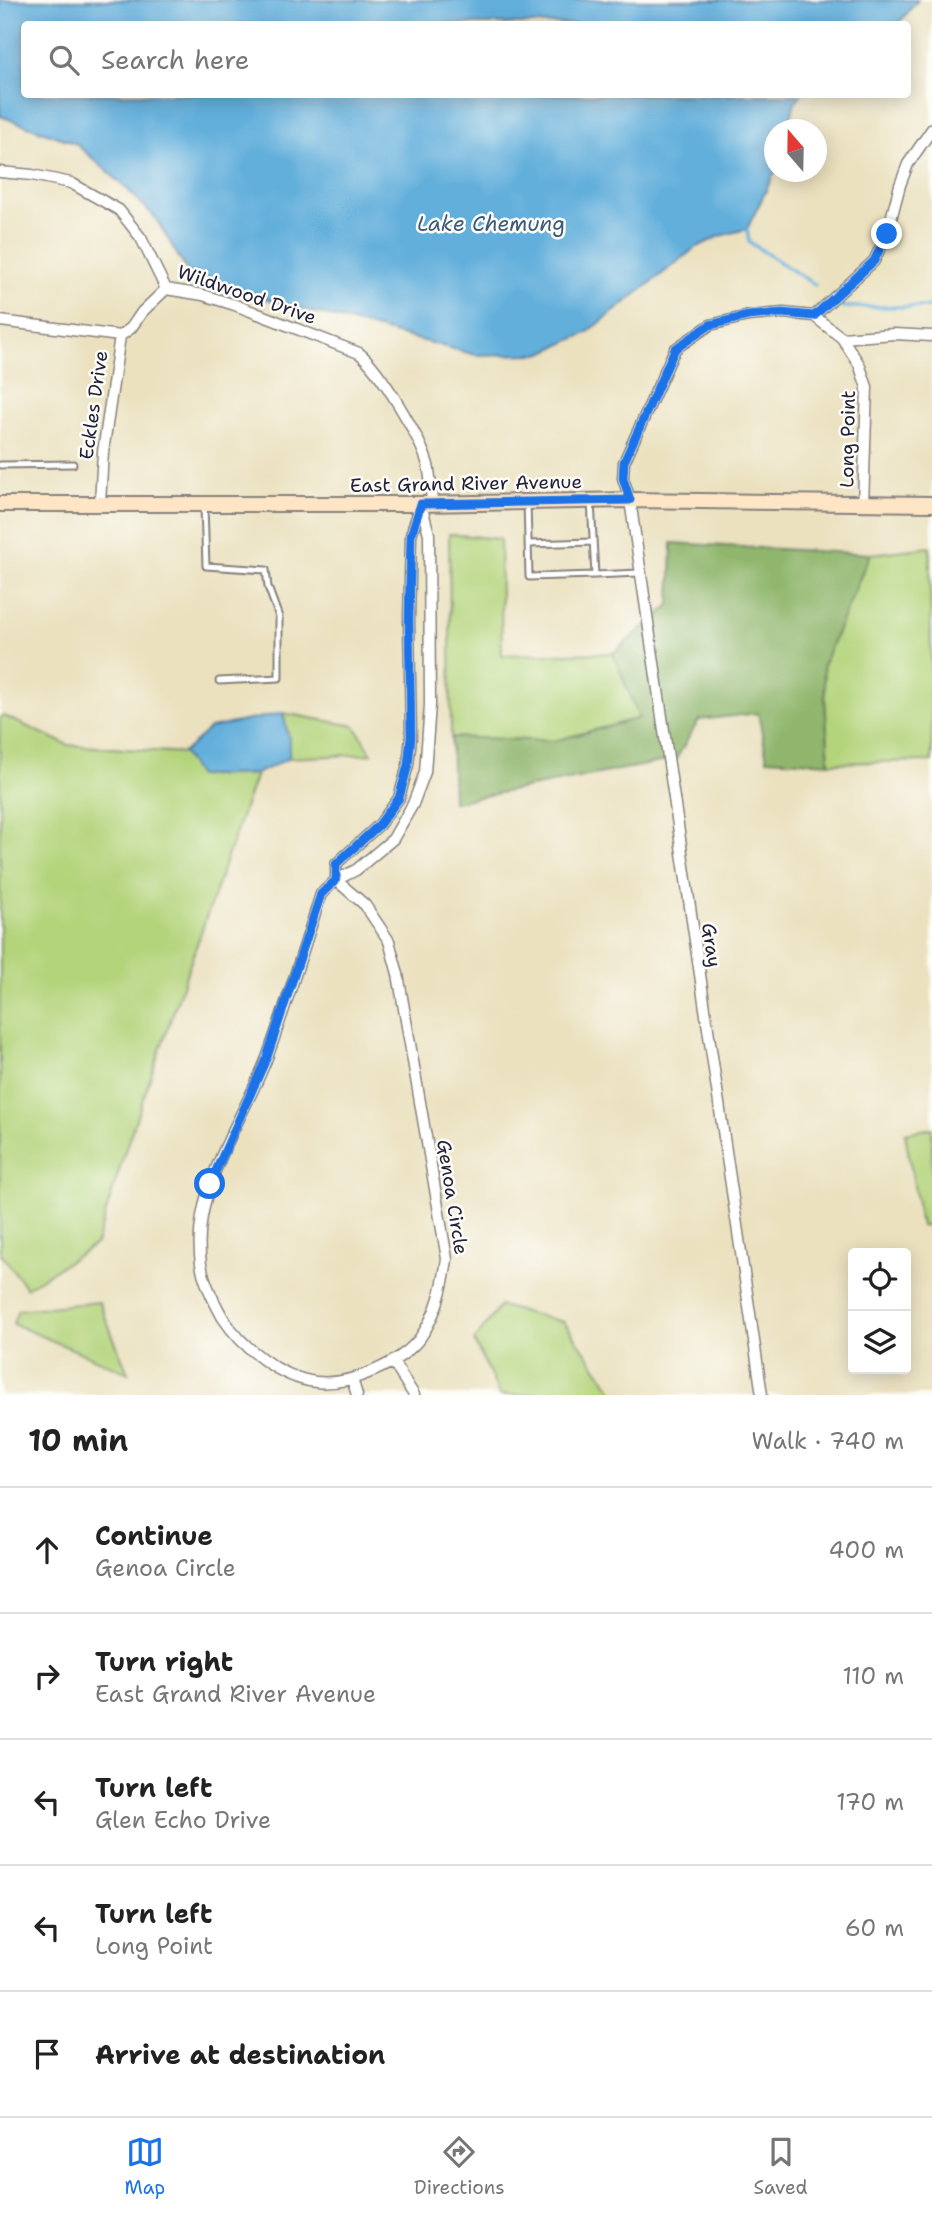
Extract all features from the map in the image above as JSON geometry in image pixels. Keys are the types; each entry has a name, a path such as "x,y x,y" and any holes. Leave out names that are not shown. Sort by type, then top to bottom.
{"main road":[{"name":"East Grand River Avenue","path":"0,505 426,504 630,500 932,504"}],"street":[{"path":"932,129 908,164 887,234 874,261 814,316 842,338 894,334 932,336"},
{"name":"Wildwood Drive","path":"0,172 71,183 119,210 141,238 166,289 203,295 234,305 359,353 369,361 424,453 430,478 426,504"},
{"name":"Eckles Drive","path":"100,503 103,452 120,336 131,328 142,312 166,289"},
{"name":"Gray","path":"762,1395 630,500 623,478 624,462 675,349 710,325 748,316 782,313 814,316"},
{"path":"0,321 120,336"},
{"name":"Long Point","path":"842,338 859,364 867,387 863,505"},
{"name":"Genoa Circle","path":"426,504 411,535 411,737 408,765 399,798 379,825 336,864 336,880 365,905 388,941 398,974 447,1259 444,1285 433,1317 418,1340 393,1362 372,1373 352,1379 317,1382 285,1373 250,1350 231,1330 215,1304 201,1265 201,1229 210,1184 267,1057 321,894 336,880 356,870 393,839 413,804 425,772 430,705 430,578 426,504"},
{"path":"410,578 430,578"},
{"path":"410,704 430,705"},
{"path":"399,798 413,804"},
{"path":"393,1362 414,1395"},
{"path":"352,1379 357,1395"}],"lane":[{"path":"0,465 73,464"},
{"path":"591,501 595,575"},
{"path":"527,502 529,577 639,573"},
{"path":"204,503 206,566 266,570 268,587 279,617 279,678 219,681"},
{"path":"528,544 593,542"}],"green space":[{"path":"449,534 500,539 502,655 613,653 640,718 554,741 451,737"},
{"path":"672,543 870,554 823,665 829,763 767,759 758,713 699,720 676,759 453,802 451,737 554,741 639,718 613,653 670,605"},
{"path":"930,547 932,761 829,763 823,665 870,554"},
{"path":"283,713 355,726 372,754 289,758 289,739"},
{"path":"4,716 68,745 183,753 198,776 256,774 127,1145 96,1244 26,1288 0,1252 0,717"},
{"path":"932,1128 932,1224 921,1226 905,1133"},
{"path":"99,1302 128,1373 13,1324 18,1310"},
{"path":"500,1306 564,1322 616,1395 500,1395 474,1341"}],"water":[{"name":"Lake Chemung","path":"0,0 918,0 900,21 21,21 21,98 798,98 791,119 764,119 764,182 770,182 747,229 720,236 695,248 587,333 540,354 476,355 276,302 187,271 155,217 75,143 0,116"},
{"path":"283,713 289,739 289,758 256,774 198,776 183,753 210,728"}],"waterway":[{"path":"747,229 749,242 815,285"},
{"path":"842,307 932,307"}],"route":[{"path":"210,1184 267,1057 321,894 336,880 336,864 379,825 399,798 408,765 411,737 411,535 421,504 630,500 623,478 624,462 675,349 710,325 748,316 782,313 814,316 874,261 887,234"}]}
